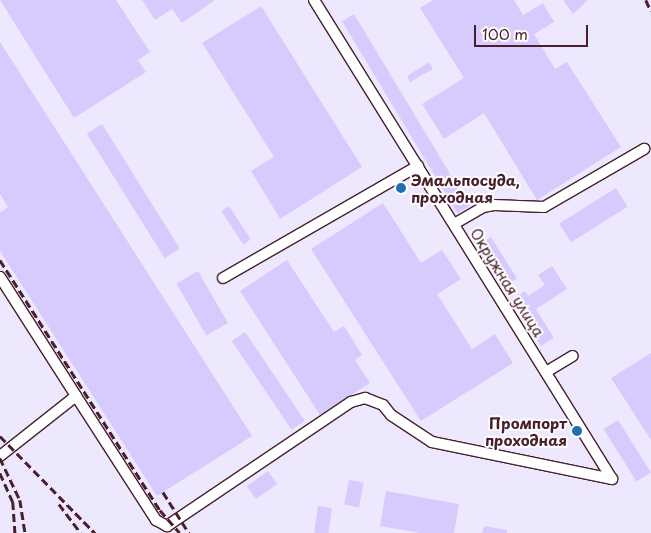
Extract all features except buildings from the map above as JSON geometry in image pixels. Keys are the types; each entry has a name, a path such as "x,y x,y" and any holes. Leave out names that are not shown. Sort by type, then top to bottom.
{"street":[{"name":"Окружная улица","path":"76,396 156,520 167,526 351,402 365,398 383,405 391,415 432,442 612,479 314,0"},
{"path":"454,224 483,207 494,205 544,207 644,149"},
{"path":"223,278 418,166"},
{"path":"0,277 76,396 0,456"},
{"path":"546,372 573,356"}],"shaded area":[{"path":"0,0 651,0 651,533 0,533"}],"railway":[{"path":"646,0 651,11"},
{"path":"0,260 160,510 180,533"},
{"path":"0,436 95,533"},
{"path":"0,458 20,500 25,533"},
{"path":"0,473 13,502 15,533"},
{"path":"163,492 189,533"},
{"path":"59,504 81,533"}],"place":[{"name":"Эмальпосуда, проходная","path":"401,188"},
{"name":"Промпорт проходная","path":"577,431"}]}
